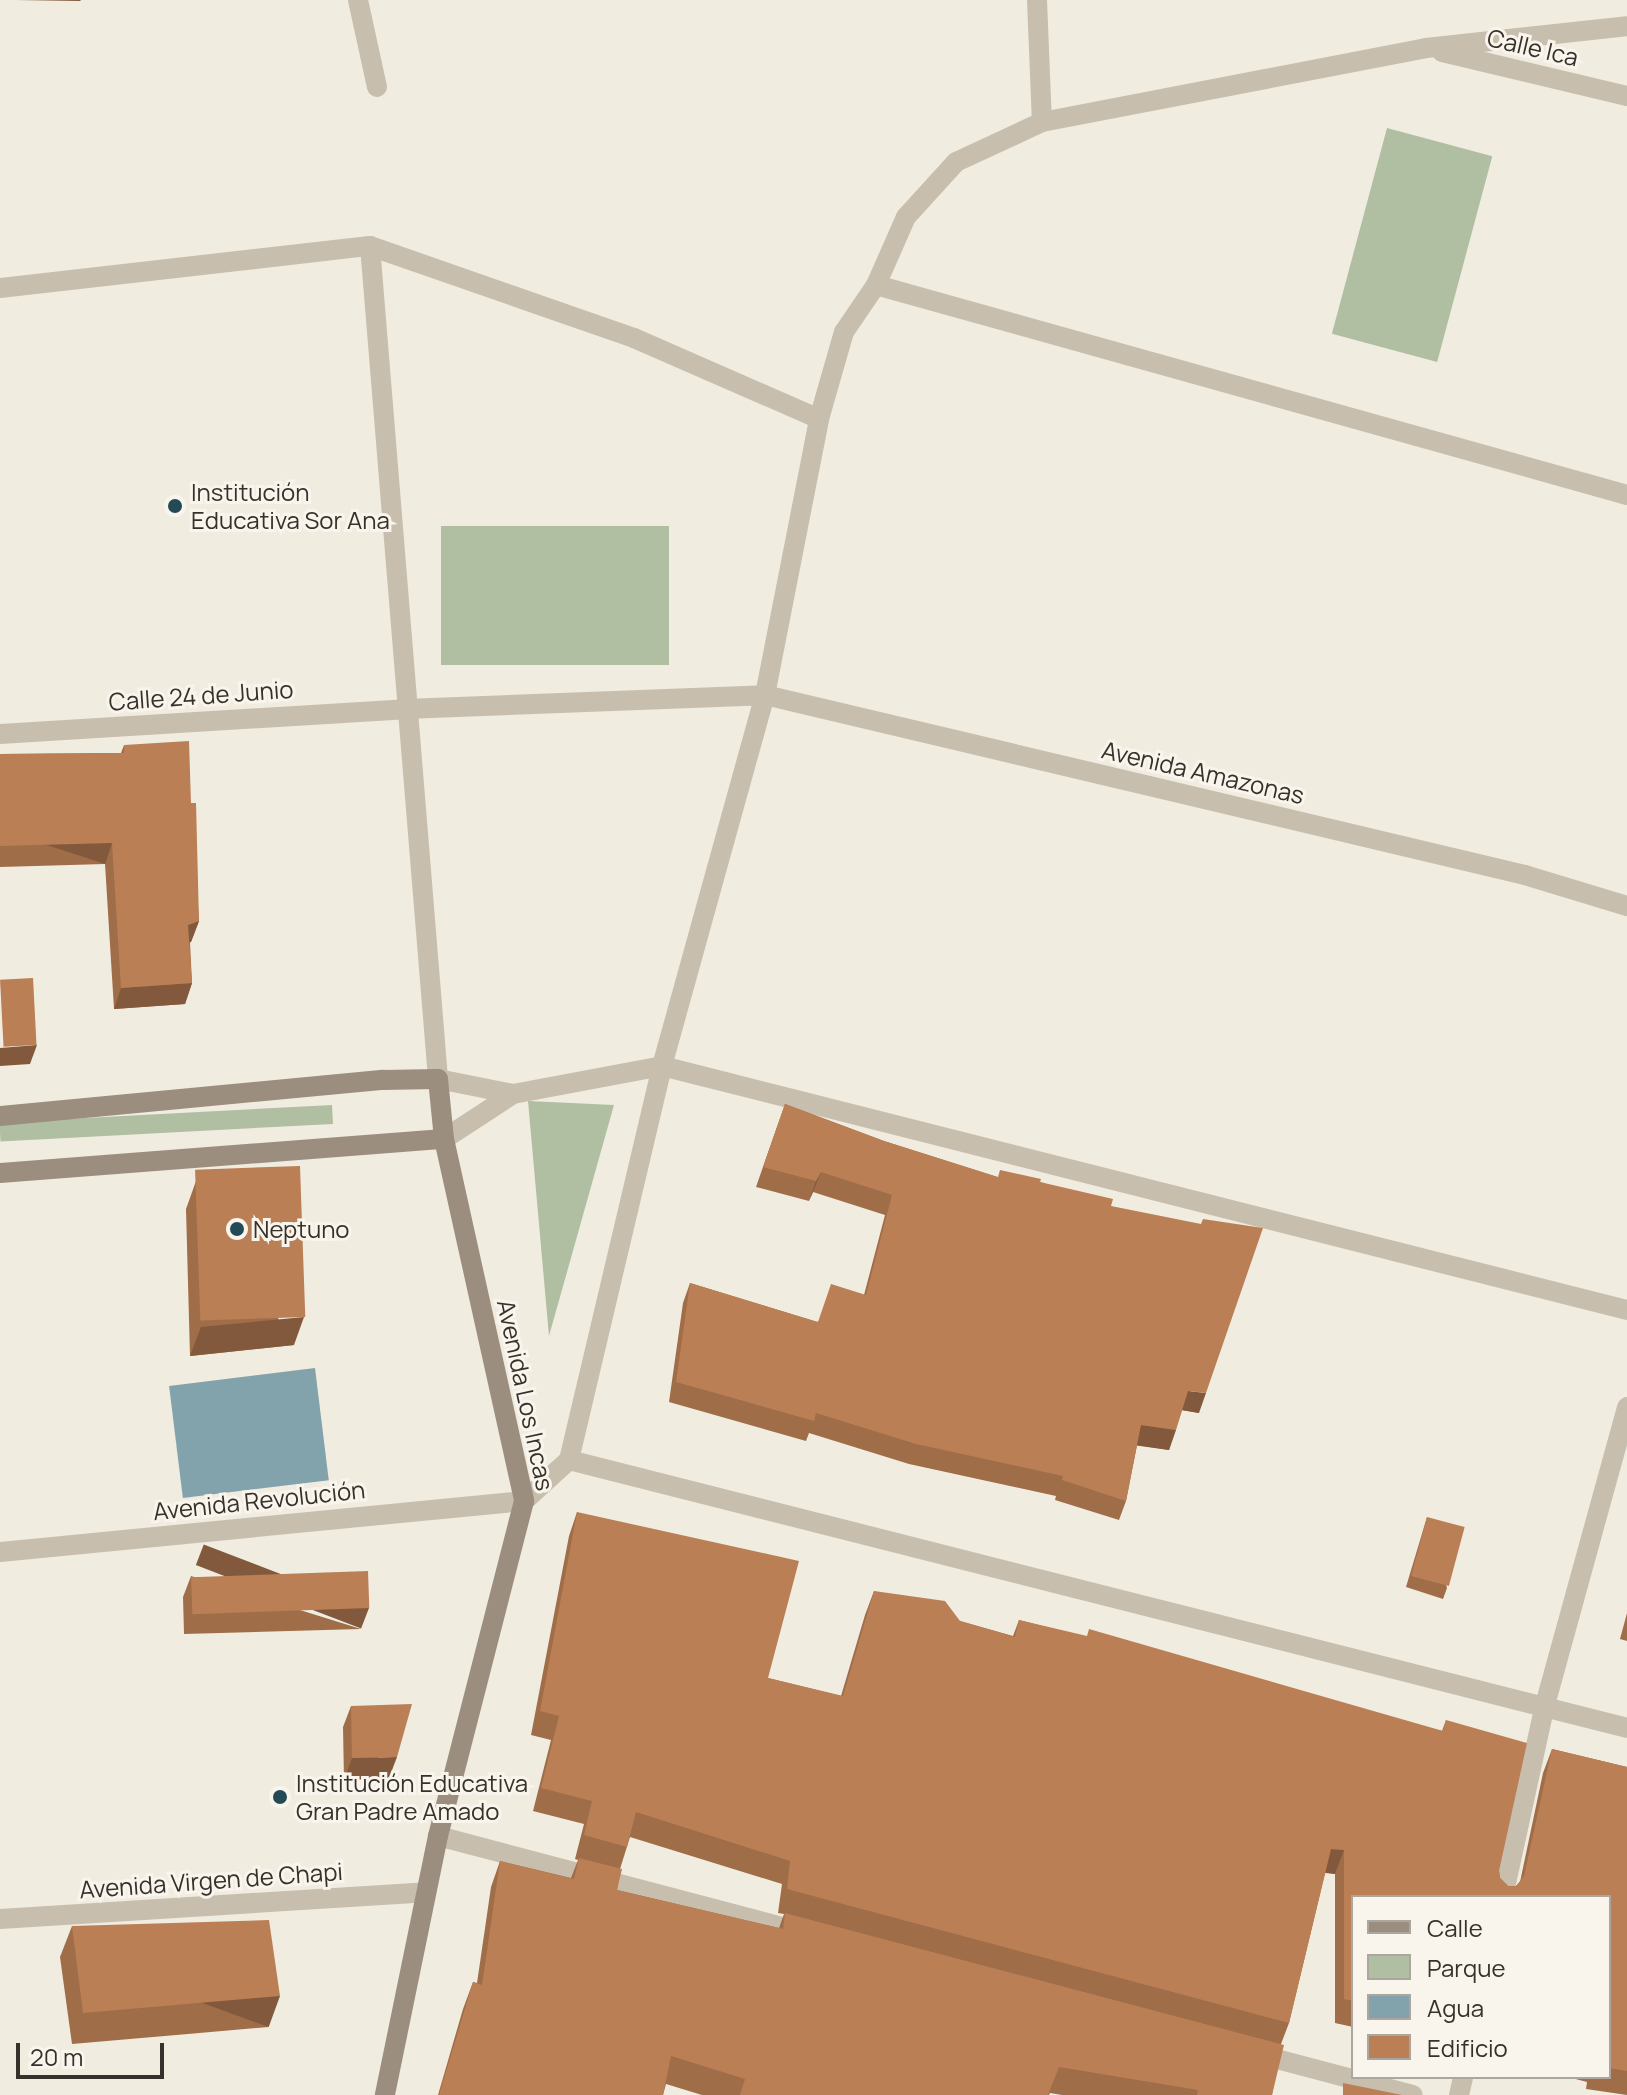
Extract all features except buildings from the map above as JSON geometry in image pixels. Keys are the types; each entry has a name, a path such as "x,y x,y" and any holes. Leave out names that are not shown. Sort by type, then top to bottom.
{"main road":[{"path":"0,1116 383,1080 438,1079"},
{"name":"Avenida Los Incas","path":"385,2095 438,1836 524,1501 444,1139 438,1079"},
{"path":"0,1173 444,1139"}],"street":[{"path":"358,0 377,87"},
{"path":"1037,0 1042,122"},
{"path":"524,1501 569,1460 662,1066 765,695 819,419 844,332 876,285 906,217 956,162 1042,122 1426,48 1627,26"},
{"name":"Calle Ica","path":"1426,48 1627,96"},
{"path":"0,288 370,246 634,338 819,419"},
{"path":"370,246 405,709 438,1079 513,1094 662,1066 1627,1310"},
{"path":"876,285 1627,495"},
{"name":"Avenida Amazonas","path":"405,709 765,695 1525,875 1627,906"},
{"name":"Calle 24 de Junio","path":"0,734 405,709"},
{"path":"444,1139 513,1094"},
{"path":"1503,1895 1545,1705 1627,1407"},
{"path":"569,1460 1627,1728"},
{"name":"Avenida Revolución","path":"0,1552 524,1501"},
{"path":"438,1836 819,1937"},
{"name":"Avenida Virgen de Chapi","path":"0,1919 426,1892"},
{"path":"1231,2046 1351,2078"},
{"path":"1354,2079 1413,2095"}],"green space":[{"path":"1387,128 1492,156 1437,362 1332,334"},
{"path":"441,526 669,526 669,665 441,665"},
{"path":"528,1101 614,1105 549,1336"},
{"path":"332,1105 333,1124 0,1141 0,1122"}],"water":[{"path":"315,1368 329,1480 183,1498 169,1386"}],"place":[{"name":"Institución Educativa Sor Ana","path":"175,506"},
{"name":"Neptuno","path":"237,1229"},
{"name":"Institución Educativa Gran Padre Amado","path":"280,1797"}]}
